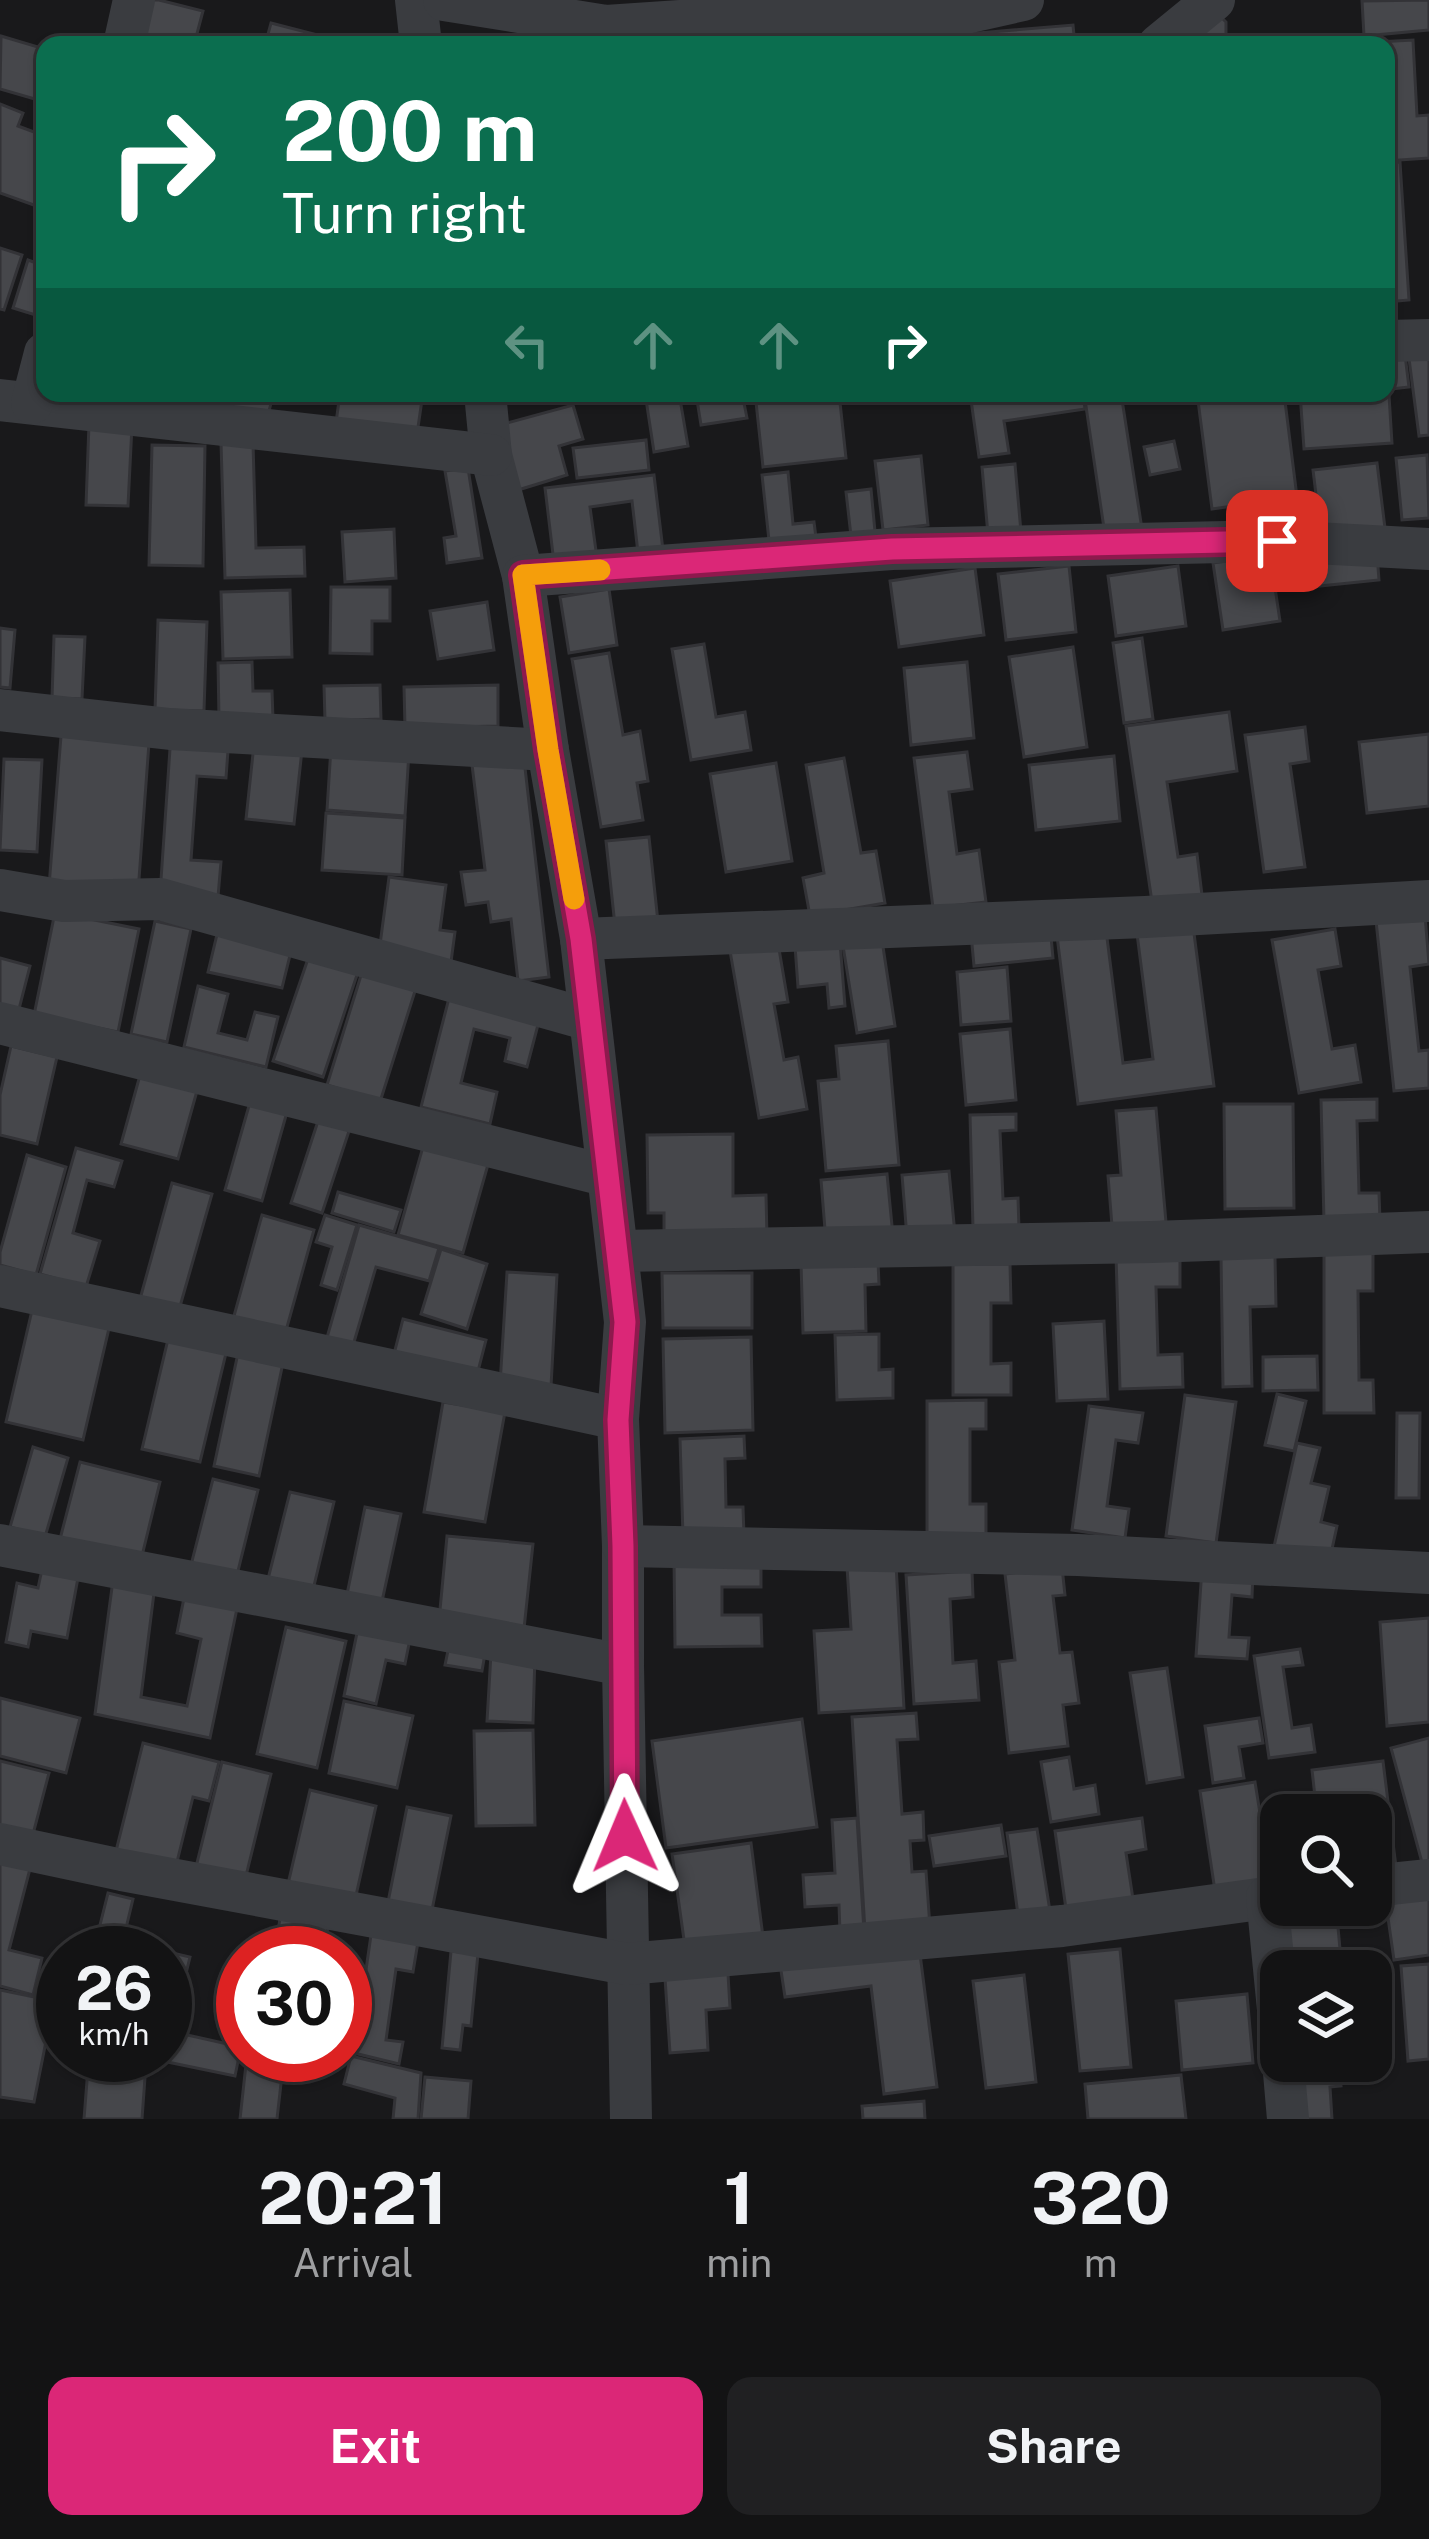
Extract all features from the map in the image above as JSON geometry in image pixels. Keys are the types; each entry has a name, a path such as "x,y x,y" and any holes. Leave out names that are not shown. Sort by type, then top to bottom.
{"street":[{"path":"126,36 134,0"},
{"path":"416,0 421,36"},
{"path":"444,0 606,26 754,8 936,10 1023,0"},
{"path":"1170,36 1214,0"},
{"path":"1395,341 1429,340"},
{"path":"36,368 16,402 491,455"},
{"path":"494,402 491,455 523,575 581,939 625,1322 618,1420 631,2119"},
{"path":"523,575 892,549 1277,541 1429,549"},
{"path":"0,710 170,729 548,750"},
{"path":"0,890 64,901 160,899 590,1020"},
{"path":"581,939 1429,902"},
{"path":"0,1023 608,1176"},
{"path":"618,1251 1429,1232"},
{"path":"0,1286 618,1420"},
{"path":"0,1545 623,1665"},
{"path":"623,1546 1078,1556 1429,1574"},
{"path":"0,1844 627,1964 1062,1926 1260,1898"},
{"path":"1392,1884 1429,1880"},
{"path":"1285,2082 1288,2119"}],"building":[{"path":"145,0 203,11 196,36 135,36"},
{"path":"1429,0 1429,30 1364,36 1362,1"},
{"path":"1213,9 1226,22 1226,36 1188,36"},
{"path":"271,23 322,36 267,36"},
{"path":"1073,25 1074,36 967,36"},
{"path":"888,29 888,36 772,36"},
{"path":"1,36 36,46 36,99 0,89"},
{"path":"1413,40 1417,116 1429,115 1429,158 1395,160 1395,41"},
{"path":"0,104 23,113 18,126 36,133 36,206 0,193"},
{"path":"1395,162 1400,162 1409,300 1395,301"},
{"path":"0,248 22,255 4,310 0,309"},
{"path":"28,260 36,263 36,315 13,308"},
{"path":"1429,348 1429,435 1419,436 1408,351"},
{"path":"1405,355 1409,387 1395,389 1395,356"},
{"path":"212,402 271,402 267,418"},
{"path":"339,402 422,402 416,441 335,430"},
{"path":"646,402 681,402 688,446 654,452"},
{"path":"697,402 744,402 747,418 701,425"},
{"path":"756,402 840,402 846,458 763,467"},
{"path":"971,402 1084,402 1085,409 1004,421 1009,453 979,457"},
{"path":"1085,402 1122,402 1142,529 1105,535"},
{"path":"1198,402 1285,402 1297,497 1212,509"},
{"path":"1301,402 1389,402 1392,443 1304,449"},
{"path":"573,405 583,439 559,446 567,475 518,490 500,425"},
{"path":"89,423 132,426 128,506 86,505"},
{"path":"646,440 649,470 577,478 573,448"},
{"path":"1174,441 1180,469 1150,475 1144,447"},
{"path":"253,442 256,548 304,547 305,576 225,578 221,443"},
{"path":"152,445 205,446 203,566 149,565"},
{"path":"1427,455 1429,518 1402,520 1396,458"},
{"path":"921,456 928,525 883,530 875,461"},
{"path":"1377,463 1385,528 1321,536 1313,470"},
{"path":"1015,464 1021,532 988,535 982,467"},
{"path":"468,468 482,558 447,563 444,538 456,536 445,471"},
{"path":"788,472 793,524 814,522 817,545 770,550 762,475"},
{"path":"654,475 663,550 638,553 632,501 590,507 597,558 554,563 545,488"},
{"path":"871,489 876,542 852,545 846,492"},
{"path":"394,529 396,578 345,582 342,532"},
{"path":"1270,554 1280,621 1223,630 1213,563"},
{"path":"1377,554 1379,580 1310,587 1308,561"},
{"path":"1069,566 1076,632 1006,640 998,574"},
{"path":"1178,566 1186,626 1116,636 1108,576"},
{"path":"975,568 984,635 899,647 890,581"},
{"path":"331,587 390,587 390,621 372,621 372,654 330,653"},
{"path":"609,589 617,645 569,653 560,597"},
{"path":"290,590 292,657 223,659 221,592"},
{"path":"487,602 494,650 438,659 430,611"},
{"path":"158,620 207,622 204,711 155,710"},
{"path":"0,628 15,630 10,688 0,687"},
{"path":"54,636 85,637 82,699 52,698"},
{"path":"1142,638 1153,719 1124,723 1113,643"},
{"path":"704,644 716,717 745,712 751,750 691,760 672,649"},
{"path":"1073,647 1087,747 1024,757 1009,657"},
{"path":"609,653 623,735 640,731 648,781 637,783 643,820 601,827 572,659"},
{"path":"252,662 253,691 272,691 273,718 219,720 218,663"},
{"path":"967,662 974,738 911,745 904,668"},
{"path":"380,685 381,719 325,721 324,686"},
{"path":"498,685 498,726 405,728 404,687"},
{"path":"1229,712 1237,771 1167,782 1178,857 1197,854 1202,895 1152,902 1126,726"},
{"path":"1305,727 1309,761 1290,764 1305,867 1264,872 1245,735"},
{"path":"171,734 229,737 226,778 197,776 191,860 221,862 218,897 160,894"},
{"path":"1429,734 1429,806 1367,813 1359,742"},
{"path":"61,736 149,743 138,893 49,886"},
{"path":"254,744 302,750 294,824 246,819"},
{"path":"331,747 409,752 405,816 327,810"},
{"path":"967,752 972,789 949,792 957,854 979,850 986,902 933,908 914,758"},
{"path":"1114,756 1120,821 1036,830 1029,765"},
{"path":"844,758 861,853 876,851 885,903 810,916 803,878 824,873 806,765"},
{"path":"4,759 42,760 37,852 0,850"},
{"path":"524,759 549,977 518,981 511,919 491,922 488,902 466,905 461,872 485,870 472,765"},
{"path":"776,763 792,861 726,872 710,774"},
{"path":"326,813 405,818 402,875 322,870"},
{"path":"649,837 658,922 615,926 606,841"},
{"path":"389,877 446,885 440,930 455,932 451,962 379,952"},
{"path":"55,912 139,929 118,1032 34,1015"},
{"path":"1425,915 1429,964 1410,967 1419,1051 1429,1050 1429,1088 1394,1091 1376,921"},
{"path":"1192,918 1214,1086 1078,1104 1057,936 1106,930 1123,1063 1153,1059 1136,926"},
{"path":"155,921 191,929 167,1042 131,1034"},
{"path":"1050,925 1053,958 974,966 971,934"},
{"path":"219,926 293,943 282,988 208,972"},
{"path":"1335,929 1341,966 1318,970 1332,1049 1355,1045 1361,1082 1299,1093 1272,940"},
{"path":"882,940 895,1026 857,1033 843,946"},
{"path":"840,942 845,1006 829,1008 827,984 798,987 795,946"},
{"path":"778,943 788,1002 774,1004 784,1060 798,1057 807,1109 759,1118 730,951"},
{"path":"310,953 359,969 323,1077 273,1061"},
{"path":"0,958 30,966 18,1013 0,1009"},
{"path":"1007,967 1011,1021 961,1025 957,972"},
{"path":"362,972 416,988 380,1102 327,1085"},
{"path":"198,986 228,994 218,1033 247,1040 255,1012 278,1017 266,1067 184,1047"},
{"path":"449,998 539,1021 527,1067 505,1061 510,1038 474,1029 461,1083 497,1092 490,1124 421,1107"},
{"path":"1010,1029 1016,1100 966,1105 960,1034"},
{"path":"888,1041 899,1165 826,1171 818,1081 839,1079 836,1046"},
{"path":"11,1046 57,1057 37,1144 0,1135 0,1095"},
{"path":"140,1075 197,1091 178,1159 121,1144"},
{"path":"252,1095 289,1105 262,1201 225,1190"},
{"path":"1377,1099 1377,1120 1357,1121 1359,1193 1379,1193 1380,1220 1324,1222 1321,1100"},
{"path":"1224,1104 1293,1104 1294,1208 1225,1209"},
{"path":"1156,1108 1166,1222 1112,1226 1108,1176 1121,1175 1116,1111"},
{"path":"322,1109 353,1119 322,1213 291,1203"},
{"path":"1016,1114 1016,1130 1000,1131 1003,1199 1018,1198 1019,1228 973,1229 970,1115"},
{"path":"733,1134 733,1196 766,1195 767,1237 664,1238 664,1213 648,1213 647,1135"},
{"path":"426,1136 491,1154 463,1253 398,1235"},
{"path":"76,1148 122,1161 114,1187 87,1180 73,1233 100,1241 86,1287 40,1274"},
{"path":"27,1155 66,1167 36,1275 0,1265"},
{"path":"949,1171 955,1234 907,1238 902,1175"},
{"path":"887,1174 893,1236 826,1242 821,1180"},
{"path":"172,1183 212,1194 179,1310 140,1299"},
{"path":"338,1192 401,1210 394,1232 332,1213"},
{"path":"262,1215 314,1230 284,1338 232,1323"},
{"path":"325,1215 357,1225 337,1290 321,1285 332,1247 316,1242"},
{"path":"359,1225 439,1248 429,1281 376,1267 352,1349 326,1341"},
{"path":"441,1249 487,1264 467,1329 421,1314"},
{"path":"1324,1252 1373,1252 1373,1291 1358,1291 1359,1380 1373,1380 1374,1413 1324,1413"},
{"path":"1180,1254 1180,1287 1156,1287 1158,1355 1182,1354 1183,1387 1120,1389 1116,1256"},
{"path":"1275,1256 1276,1306 1250,1307 1252,1386 1223,1387 1221,1257"},
{"path":"878,1261 879,1284 865,1285 866,1331 803,1333 801,1263"},
{"path":"953,1264 1010,1264 1011,1303 991,1303 991,1364 1011,1363 1011,1395 953,1395"},
{"path":"507,1272 557,1275 551,1387 500,1384"},
{"path":"662,1273 752,1273 752,1328 663,1328"},
{"path":"33,1306 110,1324 83,1440 6,1422"},
{"path":"403,1319 486,1340 477,1375 394,1354"},
{"path":"1104,1321 1108,1399 1057,1401 1053,1324"},
{"path":"879,1334 879,1370 893,1369 893,1398 837,1400 835,1335"},
{"path":"169,1335 227,1349 200,1462 142,1449"},
{"path":"751,1337 753,1430 665,1433 663,1339"},
{"path":"238,1353 283,1363 259,1476 214,1466"},
{"path":"1317,1356 1318,1390 1263,1391 1263,1357"},
{"path":"1277,1394 1306,1401 1294,1451 1265,1445"},
{"path":"1185,1395 1236,1402 1216,1543 1166,1536"},
{"path":"986,1400 986,1429 970,1429 970,1504 986,1504 986,1539 927,1539 927,1401"},
{"path":"443,1402 505,1412 485,1522 424,1512"},
{"path":"1089,1406 1143,1413 1138,1443 1116,1440 1107,1506 1129,1509 1125,1538 1072,1530"},
{"path":"1397,1413 1420,1413 1419,1498 1396,1498"},
{"path":"744,1436 745,1458 725,1459 726,1507 743,1507 744,1535 683,1537 680,1439"},
{"path":"1297,1443 1320,1448 1311,1483 1329,1487 1321,1522 1337,1526 1329,1563 1273,1551"},
{"path":"33,1447 68,1458 45,1537 10,1527"},
{"path":"80,1462 160,1482 141,1560 60,1539"},
{"path":"213,1479 258,1490 237,1575 191,1565"},
{"path":"290,1492 334,1502 313,1590 268,1579"},
{"path":"365,1507 401,1514 381,1606 346,1599"},
{"path":"447,1536 533,1544 524,1629 439,1620"},
{"path":"761,1558 761,1587 722,1587 722,1615 761,1615 762,1646 675,1647 674,1559"},
{"path":"44,1560 80,1567 67,1638 31,1631 28,1647 6,1642 17,1583 38,1588"},
{"path":"896,1564 904,1708 819,1713 814,1631 851,1629 847,1567"},
{"path":"1062,1567 1065,1595 1053,1596 1060,1653 1072,1652 1079,1703 1063,1705 1068,1746 1009,1753 999,1662 1015,1660 1005,1574"},
{"path":"1202,1568 1253,1572 1252,1597 1232,1595 1229,1637 1249,1638 1247,1659 1196,1656"},
{"path":"972,1571 973,1597 950,1599 953,1663 976,1661 979,1700 914,1704 906,1575"},
{"path":"113,1580 155,1585 141,1697 187,1706 201,1639 177,1633 186,1588 239,1599 210,1738 95,1714"},
{"path":"1429,1618 1429,1722 1387,1726 1380,1622"},
{"path":"286,1627 346,1641 317,1768 257,1754"},
{"path":"358,1628 410,1639 405,1664 386,1660 376,1704 344,1696"},
{"path":"450,1641 486,1648 482,1671 445,1665"},
{"path":"1300,1649 1303,1665 1283,1667 1292,1728 1311,1725 1315,1752 1269,1758 1254,1656"},
{"path":"491,1653 535,1655 533,1723 487,1721"},
{"path":"1167,1668 1183,1777 1147,1783 1130,1673"},
{"path":"0,1698 80,1718 66,1773 0,1756"},
{"path":"344,1701 413,1716 397,1788 329,1773"},
{"path":"916,1713 918,1739 897,1740 902,1814 923,1812 924,1840 910,1841 912,1872 926,1871 930,1927 865,1931 852,1717"},
{"path":"1259,1718 1263,1743 1239,1747 1244,1778 1213,1783 1205,1726"},
{"path":"802,1719 817,1827 666,1848 652,1741"},
{"path":"533,1730 535,1825 476,1826 474,1731"},
{"path":"1429,1738 1429,1869 1424,1870 1391,1748"},
{"path":"143,1743 219,1762 209,1801 193,1797 175,1870 115,1855"},
{"path":"1069,1757 1074,1789 1095,1785 1099,1814 1051,1822 1041,1762"},
{"path":"0,1761 49,1773 31,1842 0,1834"},
{"path":"1383,1761 1387,1794 1315,1794 1312,1770"},
{"path":"222,1762 271,1774 244,1884 195,1871"},
{"path":"1255,1782 1260,1884 1215,1891 1200,1791"},
{"path":"310,1790 376,1806 355,1900 288,1884"},
{"path":"407,1807 451,1816 431,1915 387,1907"},
{"path":"857,1818 864,1931 840,1933 839,1905 805,1907 803,1875 835,1873 832,1820"},
{"path":"1142,1818 1146,1849 1126,1853 1133,1899 1066,1909 1055,1831"},
{"path":"1001,1825 1006,1856 934,1866 929,1836"},
{"path":"1037,1829 1050,1911 1018,1915 1007,1833"},
{"path":"751,1843 763,1937 685,1947 672,1854"},
{"path":"0,1857 31,1865 9,1950 36,1957 36,1983 33,1995 0,1986"},
{"path":"108,1893 133,1899 126,1926 100,1926"},
{"path":"1429,1898 1429,1955 1394,1960 1389,1926 1392,1903"},
{"path":"280,1918 328,1924 328,1926 279,1926"},
{"path":"1280,1926 1338,1926 1340,1950 1282,1950"},
{"path":"372,1935 418,1942 413,1972 396,1969 386,2040 403,2042 399,2064 372,2057"},
{"path":"919,1946 937,2087 884,2094 871,1986 785,1997 780,1964"},
{"path":"1120,1949 1131,2067 1080,2071 1068,1954"},
{"path":"451,1951 478,1954 471,2026 463,2025 460,2050 442,2048"},
{"path":"1429,1964 1429,2059 1408,2061 1401,1966"},
{"path":"728,1974 730,2008 706,2010 708,2050 670,2053 665,1978"},
{"path":"1024,1975 1036,2082 986,2088 973,1981"},
{"path":"0,1990 36,1997 38,2082 34,2102 0,2097"},
{"path":"1247,1994 1253,2063 1182,2070 1176,2001"},
{"path":"192,2036 216,2041 216,2072 192,2067"},
{"path":"372,2061 421,2073 418,2119 393,2119 395,2098 344,2084 372,2082"},
{"path":"1181,2075 1186,2119 1088,2119 1085,2084"},
{"path":"425,2077 471,2081 468,2119 421,2119"},
{"path":"87,2082 145,2082 142,2119 84,2119"},
{"path":"244,2082 281,2082 277,2119 240,2119"},
{"path":"1293,2082 1341,2082 1341,2086 1330,2087 1332,2119 1296,2119"},
{"path":"924,2101 925,2119 863,2119 862,2106"}],"slow traffic":[{"path":"574,899 523,575 600,570"}],"route":[{"path":"625,1836 618,1420 625,1322 581,939 523,575 892,549 1277,541"}]}
